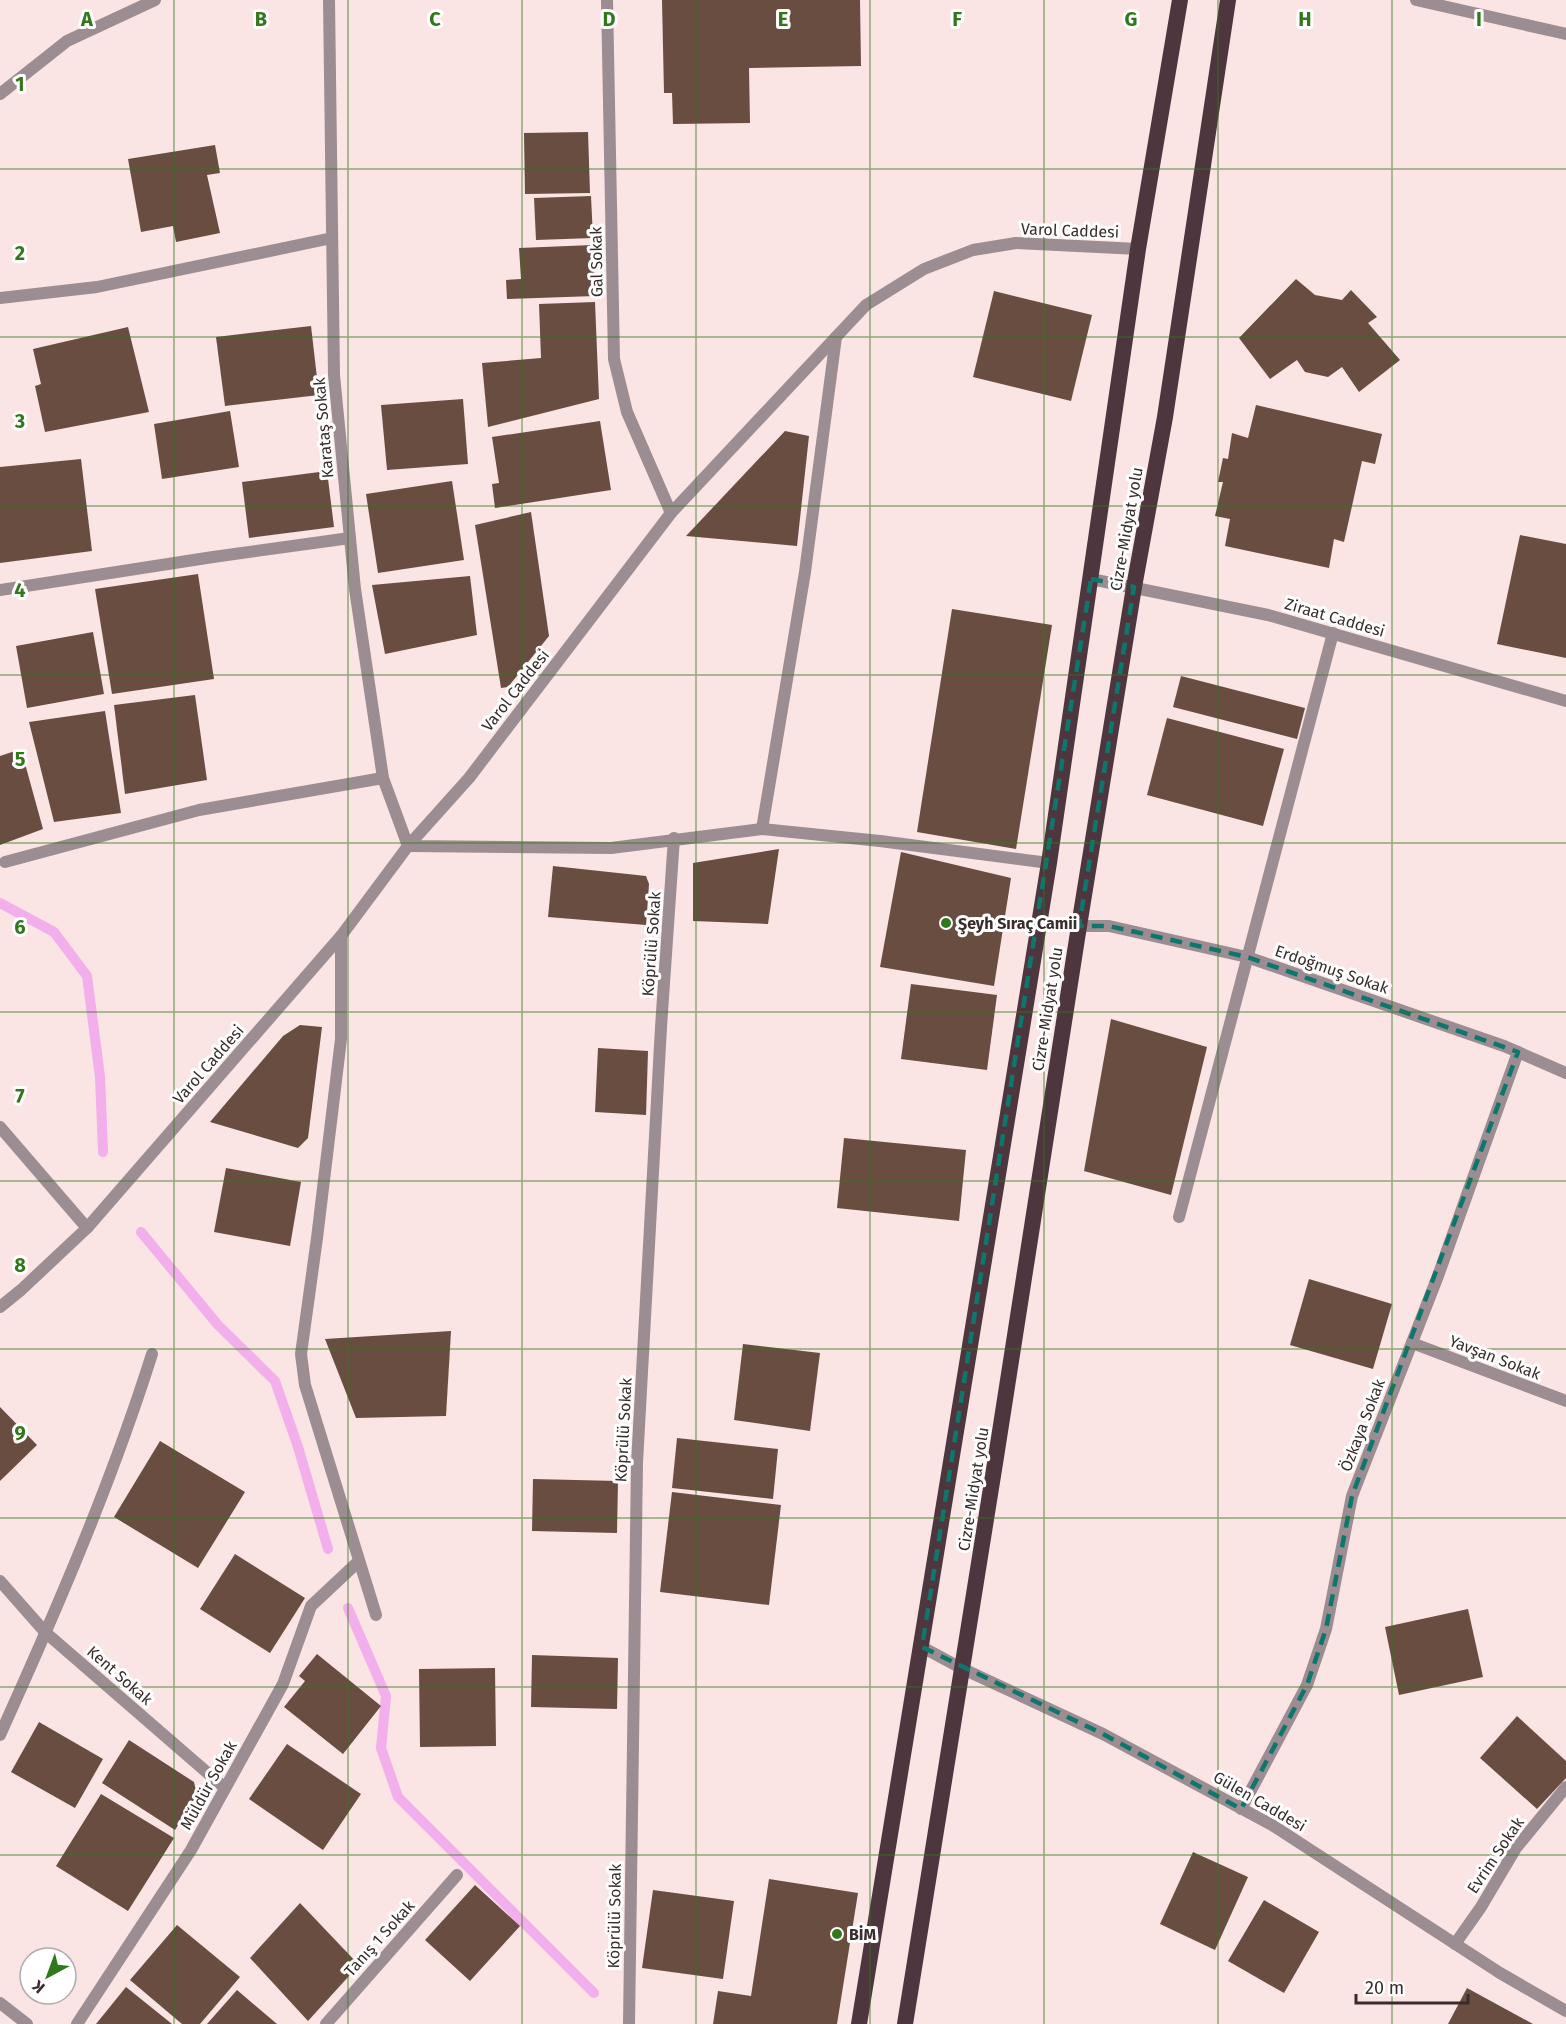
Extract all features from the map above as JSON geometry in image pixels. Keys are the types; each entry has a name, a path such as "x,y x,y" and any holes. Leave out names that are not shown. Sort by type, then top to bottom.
{"highway":[{"name":"Cizre-Midyat yolu","path":"859,2024 1049,863 1137,249 1180,0"},
{"name":"Cizre-Midyat yolu","path":"905,2024 1078,926 1134,587 1165,417 1228,0"}],"street":[{"path":"0,94 67,41 155,0"},
{"name":"Karataş Sokak","path":"328,0 334,375 355,589 383,777 408,846"},
{"name":"Gal Sokak","path":"607,0 614,359 627,412 671,513"},
{"path":"1416,0 1566,34"},
{"path":"0,298 97,288 332,238"},
{"name":"Varol Caddesi","path":"0,1307 87,1228 341,936 408,846 469,778 671,513 866,305 924,269 973,250 1016,243 1137,249"},
{"path":"762,829 805,572 836,337"},
{"path":"0,590 350,538"},
{"name":"Ziraat Caddesi","path":"1091,579 1268,615 1566,701"},
{"path":"1179,1217 1332,633"},
{"path":"5,862 199,810 383,777"},
{"path":"408,846 611,848 674,838 762,829 880,841 1049,863"},
{"name":"Köprülü Sokak","path":"629,2024 637,1463 661,1027 674,838"},
{"name":"Erdoğmuş Sokak","path":"1078,926 1109,926 1247,957 1518,1052 1566,1073"},
{"path":"341,936 341,1039 301,1354 306,1385 376,1615"},
{"name":"Özkaya Sokak","path":"1241,1809 1307,1685 1326,1629 1352,1496 1438,1276 1518,1052"},
{"path":"0,1127 87,1228"},
{"name":"Yavşan Sokak","path":"1412,1343 1566,1401"},
{"path":"0,1735 45,1632 130,1423 152,1354"},
{"name":"Müldür Sokak","path":"77,2024 191,1850 283,1684 311,1606 359,1561"},
{"name":"Kent Sokak","path":"0,1581 45,1632 225,1788"},
{"name":"Gülen Caddesi","path":"922,1647 961,1668 1103,1734 1272,1824 1500,1973 1566,2011"},
{"name":"Evrim Sokak","path":"1455,1944 1481,1907 1516,1848 1566,1787"},
{"name":"Tanış 1 Sokak","path":"326,2024 457,1875"},
{"path":"0,2004 27,2024"}],"highlighted area":[{"path":"1091,579 1134,587 1079,926 1109,926 1247,957 1518,1052 1352,1496 1326,1629 1307,1685 1241,1809 1103,1734 922,1647"}],"building":[{"path":"662,0 860,0 861,66 749,68 750,123 673,124 672,93 664,93"},
{"path":"588,132 590,193 525,194 524,133"},
{"path":"215,145 220,173 207,175 220,233 176,242 173,226 141,232 128,159"},
{"path":"591,196 593,238 536,240 534,198"},
{"path":"593,245 595,296 507,299 506,280 521,279 519,248"},
{"path":"1296,279 1315,295 1342,300 1351,290 1377,317 1368,323 1400,360 1359,392 1342,367 1328,377 1305,372 1297,360 1270,379 1239,338"},
{"path":"994,291 1092,315 1071,401 973,377"},
{"path":"595,302 599,399 488,427 482,363 541,358 539,304"},
{"path":"311,326 319,395 225,406 216,337"},
{"path":"128,327 149,412 45,432 35,386 41,384 33,349"},
{"path":"463,399 468,464 387,470 381,405"},
{"path":"1256,405 1382,434 1375,464 1362,461 1344,542 1334,539 1329,568 1225,546 1230,519 1215,516 1223,482 1218,482 1223,458 1228,459 1232,433 1248,438"},
{"path":"230,411 239,467 162,479 154,424"},
{"path":"600,421 611,490 495,508 492,484 499,483 492,437"},
{"path":"785,431 809,436 797,546 686,536"},
{"path":"81,459 92,551 0,563 0,467"},
{"path":"327,471 334,527 249,538 242,482"},
{"path":"452,481 464,560 378,573 366,494"},
{"path":"531,512 549,636 508,687 501,688 475,525"},
{"path":"1520,535 1566,544 1566,658 1497,644"},
{"path":"198,574 214,679 112,694 95,589"},
{"path":"470,576 477,635 385,654 372,585"},
{"path":"952,609 1052,625 1016,849 917,832"},
{"path":"93,632 104,694 27,708 16,646"},
{"path":"1181,676 1305,708 1297,739 1173,707"},
{"path":"195,695 207,780 125,794 114,705"},
{"path":"105,711 121,813 54,822 29,722"},
{"path":"1167,718 1284,749 1263,826 1147,795"},
{"path":"21,749 43,829 0,845 0,756"},
{"path":"779,849 768,924 693,921 693,863"},
{"name":"Şeyh Sıraç Camii","path":"901,852 1011,878 994,986 880,967"},
{"path":"553,866 646,876 649,884 646,925 548,917"},
{"path":"911,984 997,995 987,1070 901,1059"},
{"path":"1111,1019 1207,1047 1171,1195 1084,1171"},
{"path":"300,1025 322,1027 308,1138 298,1148 210,1122 283,1036"},
{"path":"598,1048 648,1051 646,1115 595,1112"},
{"path":"844,1138 966,1150 959,1221 837,1208"},
{"path":"226,1168 301,1182 290,1246 214,1232"},
{"path":"1309,1279 1392,1304 1373,1369 1290,1345"},
{"path":"451,1331 446,1416 356,1418 325,1339"},
{"path":"743,1344 820,1353 810,1431 734,1420"},
{"path":"0,1407 37,1445 0,1481"},
{"path":"677,1438 778,1449 773,1499 672,1488"},
{"path":"160,1441 245,1492 198,1568 114,1517"},
{"path":"533,1479 618,1481 617,1533 532,1531"},
{"path":"672,1492 781,1505 769,1605 660,1592"},
{"path":"235,1554 305,1598 270,1653 200,1609"},
{"path":"1468,1609 1483,1677 1399,1695 1385,1627"},
{"path":"317,1654 381,1706 343,1754 284,1707 305,1681 299,1676"},
{"path":"532,1655 618,1658 617,1709 531,1707"},
{"path":"495,1668 496,1746 420,1747 419,1669"},
{"path":"1517,1716 1566,1761 1566,1778 1537,1809 1480,1758"},
{"path":"39,1722 103,1759 75,1808 11,1772"},
{"path":"129,1740 194,1782 197,1796 175,1830 102,1783"},
{"path":"287,1744 361,1794 323,1850 249,1799"},
{"path":"101,1794 174,1838 128,1911 56,1866"},
{"path":"1193,1852 1248,1877 1215,1950 1160,1924"},
{"path":"769,1879 858,1893 837,2024 713,2024 718,1991 751,1996"},
{"path":"475,1885 520,1926 470,1981 425,1940"},
{"path":"653,1890 734,1901 723,1979 642,1968"},
{"path":"1264,1900 1319,1932 1284,1993 1228,1961"},
{"path":"300,1903 359,1965 308,2021 250,1958"},
{"path":"177,1925 240,1977 200,2024 182,2024 130,1980"},
{"path":"126,1987 172,2024 96,2024"},
{"path":"1467,1988 1533,2024 1448,2024"},
{"path":"237,1990 277,2024 207,2024"}],"waterway":[{"path":"0,903 54,932 87,976 100,1077 103,1152"},
{"path":"141,1232 218,1325 275,1381 298,1447 328,1549"},
{"path":"348,1608 386,1696 381,1748 398,1797 594,1993"}],"place":[{"name":"Şeyh Sıraç Camii","path":"946,923"},
{"name":"BİM","path":"837,1934"}]}
